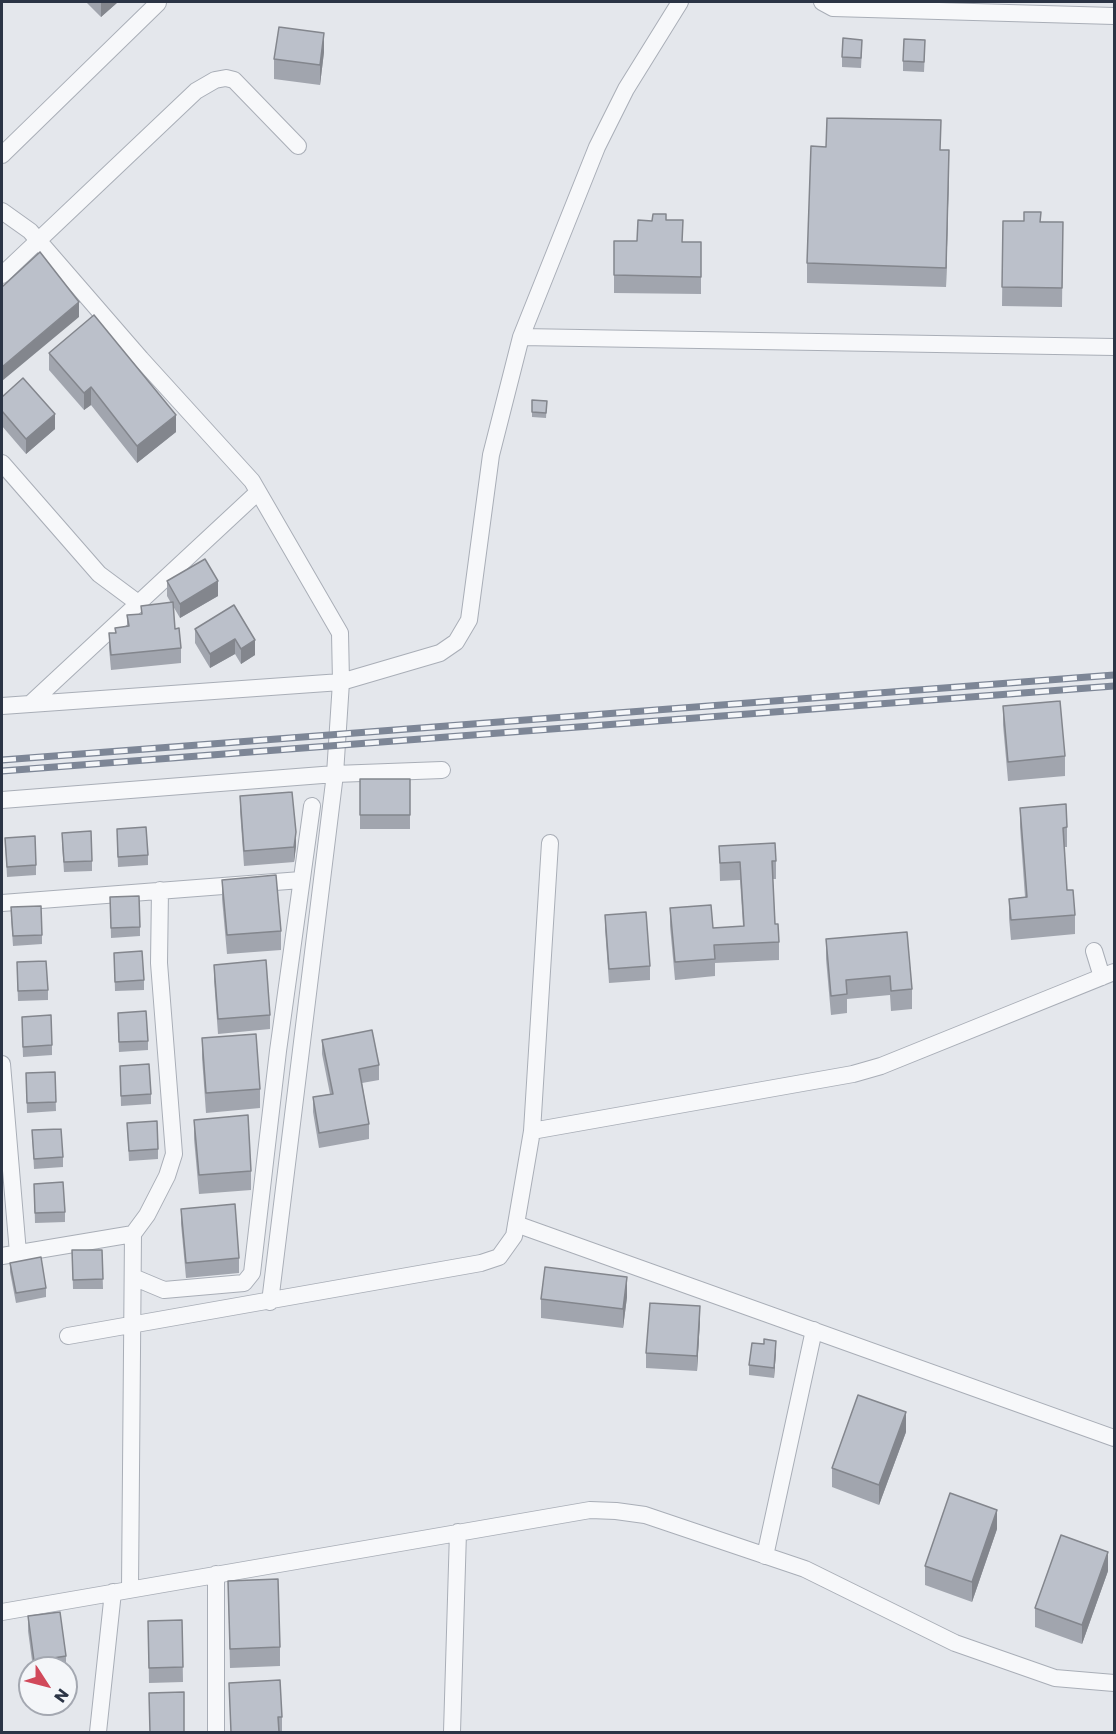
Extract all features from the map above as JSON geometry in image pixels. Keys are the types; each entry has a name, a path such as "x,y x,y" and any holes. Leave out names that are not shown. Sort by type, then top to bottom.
{"street":[{"path":"2,706 341,682 440,653 464,633 474,596 491,455 521,337 597,147 626,89 680,2"},
{"path":"822,2 833,8 1114,16"},
{"path":"2,156 158,3"},
{"path":"2,274 196,91 215,81 226,78 234,80 298,146"},
{"path":"2,211 38,240 141,359 252,481 340,633 341,682 335,774 270,1302"},
{"path":"521,337 1114,347"},
{"path":"2,464 99,574 138,603"},
{"path":"30,704 258,492"},
{"path":"2,800 335,774 442,770"},
{"path":"133,1277 164,1290 244,1283 252,1273 312,806"},
{"path":"68,1336 270,1302 481,1263 498,1257 514,1236 532,1131 550,843"},
{"path":"2,903 301,880"},
{"path":"130,1588 133,1234 147,1215 174,1154 159,963 160,890"},
{"path":"532,1131 853,1074 881,1066 1108,975 1094,951"},
{"path":"2,1064 10,1255 133,1234"},
{"path":"516,1224 1114,1438"},
{"path":"765,1556 814,1330"},
{"path":"2,1612 590,1510 616,1511 645,1515 805,1569 955,1643 1055,1678 1114,1683"},
{"path":"452,1732 455,1533"},
{"path":"216,1574 216,1732"},
{"path":"98,1732 113,1592"}],"building":[{"path":"279,27 324,33 320,65 274,59"},
{"path":"843,38 862,40 861,58 842,57"},
{"path":"904,39 925,40 924,62 903,61"},
{"path":"827,118 941,120 940,150 949,150 946,268 807,263 811,146 826,147"},
{"path":"1024,212 1041,212 1040,222 1063,222 1062,288 1002,287 1003,221 1024,221"},
{"path":"653,214 666,214 666,220 683,220 682,242 701,242 701,277 614,275 614,241 637,241 638,220 652,221"},
{"path":"40,252 79,302 2,367 2,287"},
{"path":"94,315 176,415 137,446 91,387 84,393 49,353"},
{"path":"23,378 55,414 26,439 2,411 2,397"},
{"path":"532,400 547,401 546,413 532,412"},
{"path":"205,559 218,581 180,604 167,581"},
{"path":"173,602 175,629 179,628 181,648 111,655 109,633 116,633 115,628 129,626 127,615 142,614 141,606"},
{"path":"234,605 255,640 241,649 235,639 210,654 195,629"},
{"path":"1060,701 1065,756 1008,762 1003,706"},
{"path":"360,779 410,779 410,815 360,815"},
{"path":"292,792 296,832 294,847 244,851 240,796"},
{"path":"1066,804 1067,827 1063,828 1067,890 1073,890 1075,915 1011,920 1009,899 1027,897 1020,808"},
{"path":"146,827 148,855 118,857 117,829"},
{"path":"91,831 92,861 64,862 62,833"},
{"path":"35,836 36,865 7,867 5,838"},
{"path":"775,843 776,861 772,861 775,924 778,924 779,942 714,945 715,959 675,962 670,908 711,905 713,928 744,926 740,862 720,863 719,846"},
{"path":"276,875 281,931 227,935 222,880"},
{"path":"139,896 140,927 111,928 110,897"},
{"path":"41,906 42,935 13,936 11,907"},
{"path":"646,912 650,966 609,969 605,915"},
{"path":"907,932 912,989 891,991 890,976 846,980 847,994 831,996 826,939"},
{"path":"142,951 144,980 115,982 114,953"},
{"path":"266,960 270,1015 218,1019 214,965"},
{"path":"46,961 48,990 18,991 17,962"},
{"path":"146,1011 148,1041 119,1042 118,1013"},
{"path":"51,1015 52,1045 23,1047 22,1017"},
{"path":"372,1030 379,1065 359,1069 369,1124 319,1133 313,1097 333,1094 322,1040"},
{"path":"256,1034 260,1089 206,1093 202,1038"},
{"path":"149,1064 151,1094 121,1096 120,1066"},
{"path":"55,1072 56,1102 27,1103 26,1073"},
{"path":"248,1115 251,1171 199,1175 194,1120"},
{"path":"157,1121 158,1149 129,1151 127,1123"},
{"path":"61,1129 63,1157 34,1159 32,1130"},
{"path":"63,1182 65,1212 35,1213 34,1184"},
{"path":"235,1204 239,1258 186,1263 181,1209"},
{"path":"72,1250 102,1250 103,1279 73,1280"},
{"path":"41,1257 46,1288 16,1293 10,1263"},
{"path":"545,1267 627,1277 623,1309 541,1299"},
{"path":"650,1303 700,1306 697,1356 646,1353"},
{"path":"764,1339 776,1341 774,1368 749,1365 752,1343 764,1344"},
{"path":"858,1395 906,1412 879,1485 832,1468"},
{"path":"950,1493 997,1510 972,1582 925,1566"},
{"path":"1061,1535 1108,1552 1082,1625 1035,1608"},
{"path":"278,1579 280,1647 230,1649 228,1581"},
{"path":"60,1612 66,1656 33,1656 28,1616"},
{"path":"182,1620 183,1667 149,1668 148,1621"},
{"path":"280,1680 282,1717 278,1717 279,1732 231,1732 229,1683"},
{"path":"184,1692 184,1732 150,1732 149,1693"}],"railway":[{"path":"2,760 1114,675"},
{"path":"2,771 1114,686"}]}
